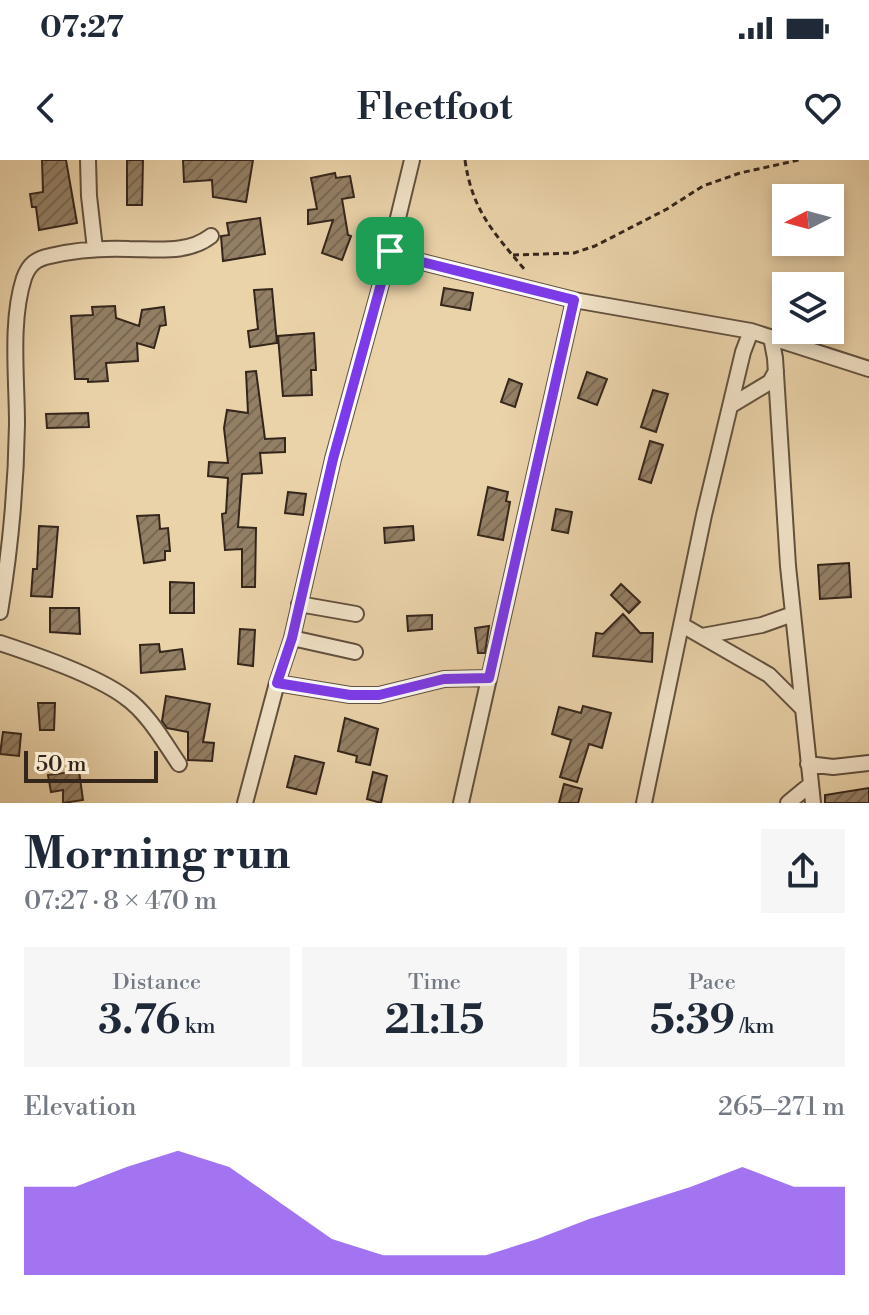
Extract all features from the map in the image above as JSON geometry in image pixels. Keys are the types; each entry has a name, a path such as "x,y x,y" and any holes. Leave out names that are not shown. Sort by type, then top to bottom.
{"street":[{"path":"88,160 95,249"},
{"path":"245,803 292,638 333,459 412,160"},
{"path":"0,612 16,501 16,355 19,301 28,268 35,260 95,249 163,250 202,243 211,236"},
{"path":"390,251 574,300 751,331 869,369"},
{"path":"461,803 574,300"},
{"path":"644,803 730,406 751,331"},
{"path":"771,337 793,614 813,803"},
{"path":"730,406 770,382 776,371"},
{"path":"299,604 356,614"},
{"path":"702,636 762,625 793,614"},
{"path":"682,625 769,675 803,709"},
{"path":"292,638 355,652"},
{"path":"0,643 62,666 125,697 161,737 179,764"},
{"path":"277,683 350,695 379,695 444,679 489,678"},
{"path":"808,764 833,767 869,763"},
{"path":"788,803 811,784"}],"path":[{"path":"465,160 469,187 480,214 543,292"},
{"path":"513,255 574,253 595,246 667,209 703,186 740,173 799,160"}],"building":[{"path":"42,160 66,160 77,223 39,230 36,207 32,207 30,194 43,192"},
{"path":"127,160 143,160 142,205 127,205"},
{"path":"183,160 253,160 246,202 213,197 212,180 184,182"},
{"path":"335,173 336,178 350,176 354,197 342,199 348,235 351,236 342,260 322,253 333,220 308,224 308,210 317,209 311,178"},
{"path":"260,218 265,254 223,261 221,236 229,235 227,223"},
{"path":"444,288 473,293 470,310 441,305"},
{"path":"272,289 277,343 250,347 248,331 258,329 254,290"},
{"path":"115,306 116,318 139,326 142,310 164,307 166,325 160,326 154,348 137,343 138,361 106,363 108,381 75,379 71,316 93,315 92,307"},
{"path":"314,333 316,370 311,370 312,395 283,396 278,336"},
{"path":"256,371 265,439 285,438 285,452 260,453 262,473 242,474 238,527 256,528 255,587 242,587 242,549 225,550 222,514 226,513 228,478 208,476 209,462 228,463 224,428 227,410 248,413 246,372"},
{"path":"587,372 607,379 597,405 578,398"},
{"path":"509,379 522,384 515,407 501,402"},
{"path":"653,390 668,394 656,432 641,427"},
{"path":"88,413 89,427 47,428 46,414"},
{"path":"650,441 663,445 651,483 639,479"},
{"path":"488,487 508,492 506,501 510,502 503,540 478,535"},
{"path":"288,492 306,494 303,515 285,513"},
{"path":"556,509 572,512 568,533 552,530"},
{"path":"159,515 160,529 168,528 170,551 165,551 165,560 144,563 137,516"},
{"path":"39,526 58,527 52,597 31,596 33,569 37,569"},
{"path":"413,526 414,540 385,543 384,528"},
{"path":"849,563 851,597 820,599 818,565"},
{"path":"170,582 194,583 194,613 170,613"},
{"path":"621,584 640,602 629,613 611,595"},
{"path":"50,608 79,608 80,634 50,632"},
{"path":"623,614 640,633 653,633 652,662 593,656 596,633 603,634"},
{"path":"432,615 432,629 408,631 407,616"},
{"path":"489,626 485,653 478,653 475,628"},
{"path":"240,629 255,630 253,666 238,664"},
{"path":"159,644 160,652 182,649 185,669 141,673 140,645"},
{"path":"166,696 210,704 203,742 214,743 212,761 188,760 188,732 167,728 162,721"},
{"path":"38,703 55,703 54,730 40,730"},
{"path":"583,706 611,713 602,748 589,744 577,782 560,777 571,740 552,734 559,707 581,713"},
{"path":"345,718 378,729 370,765 356,762 357,756 338,751"},
{"path":"3,732 21,734 19,756 0,754"},
{"path":"295,756 324,763 316,794 287,787"},
{"path":"79,771 83,800 63,803 63,790 51,792 48,775"},
{"path":"373,772 387,776 381,803 367,799"},
{"path":"564,784 582,789 578,803 559,803"},
{"path":"869,788 869,803 825,803 825,795"}],"route":[{"path":"390,251 574,300 489,678 444,679 379,695 323,692 277,683 292,638 333,459 390,251"}]}
